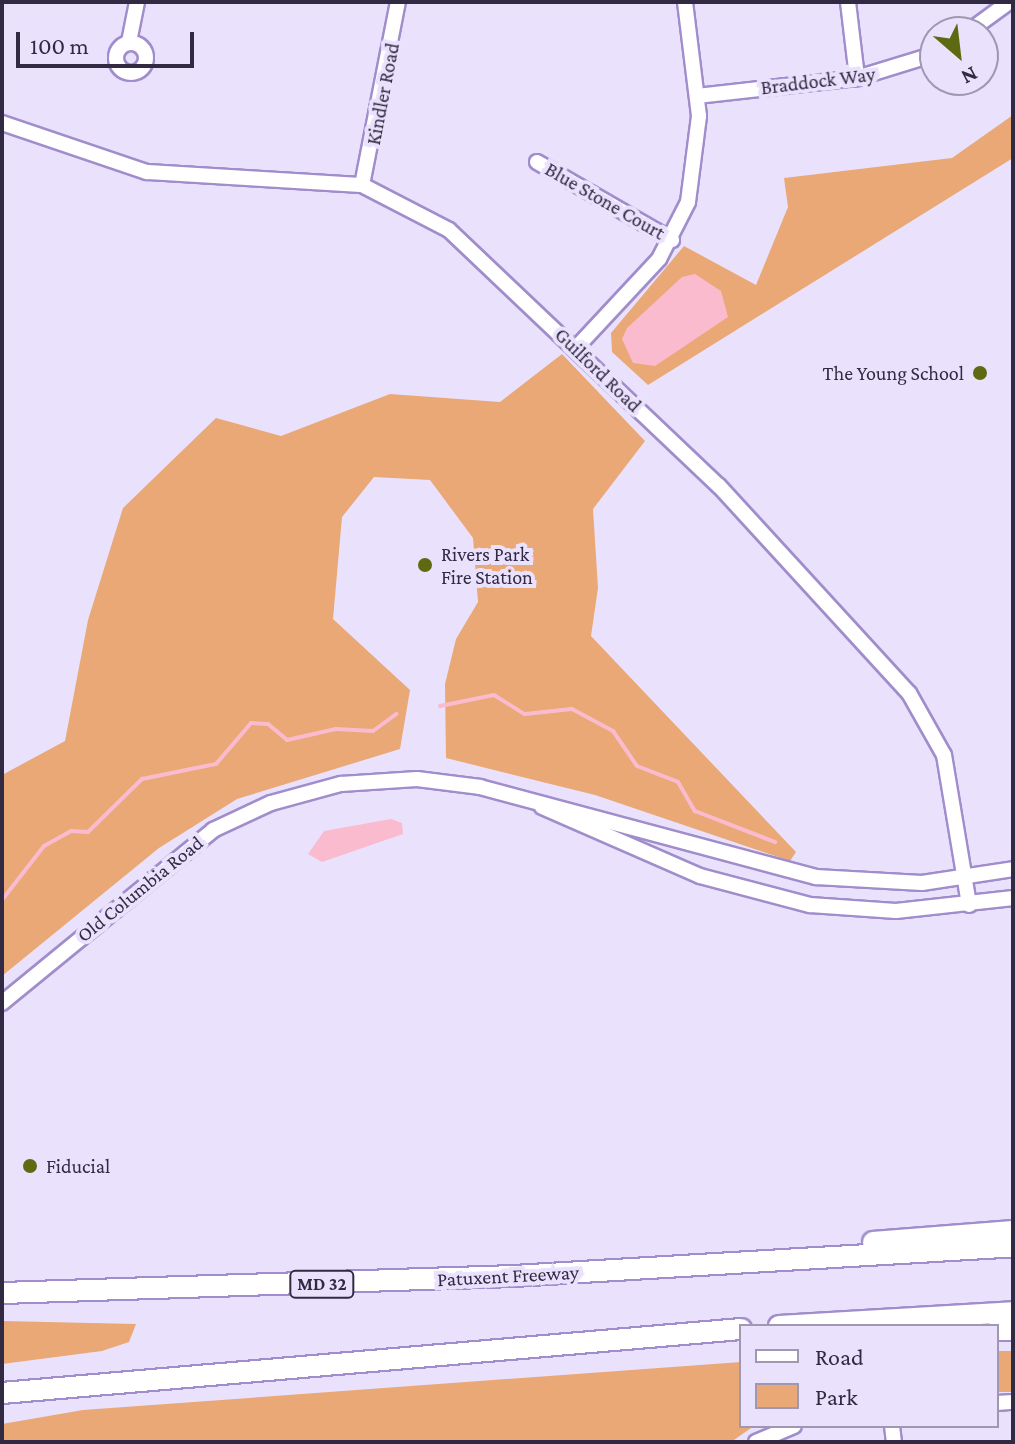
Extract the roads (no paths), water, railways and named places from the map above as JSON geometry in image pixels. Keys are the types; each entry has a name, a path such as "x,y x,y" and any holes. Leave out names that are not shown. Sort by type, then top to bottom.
{"highway":[{"path":"642,1269 1013,1231"},
{"name":"Patuxent Freeway","path":"2,1293 642,1269 1013,1246"},
{"path":"812,1324 1013,1312"},
{"path":"2,1393 739,1329"},
{"path":"587,1341 739,1337"}],"street":[{"path":"129,42 137,2"},
{"name":"Kindler Road","path":"362,185 398,2"},
{"path":"576,348 672,240 694,183 697,96 685,2"},
{"path":"848,2 857,78"},
{"path":"990,16 1009,2"},
{"name":"Braddock Way","path":"697,96 857,78 919,59"},
{"name":"Guilford Road","path":"2,123 147,172 362,185 449,230 719,486 923,713 944,755 969,905"},
{"name":"Blue Stone Court","path":"537,162 672,240"},
{"name":"Old Columbia Road","path":"2,1003 187,847 271,803 380,779 453,782 528,799 816,877 894,883 966,877 1013,869"},
{"name":"Old Columbia Road","path":"528,799 700,876 778,899 896,911 1013,898"},
{"path":"756,1442 789,1428"}],"waterway":[{"path":"440,706 494,695 525,714 572,709 613,731 637,766 678,782 695,811 775,842"},
{"path":"2,900 44,846 71,831 88,832 142,779 216,764 251,723 268,724 287,740 336,729 373,731 396,714"}],"place":[{"name":"The Young School","path":"980,373"},
{"name":"Rivers Park Fire Station","path":"425,565"},
{"name":"Fiducial","path":"30,1166"}]}
